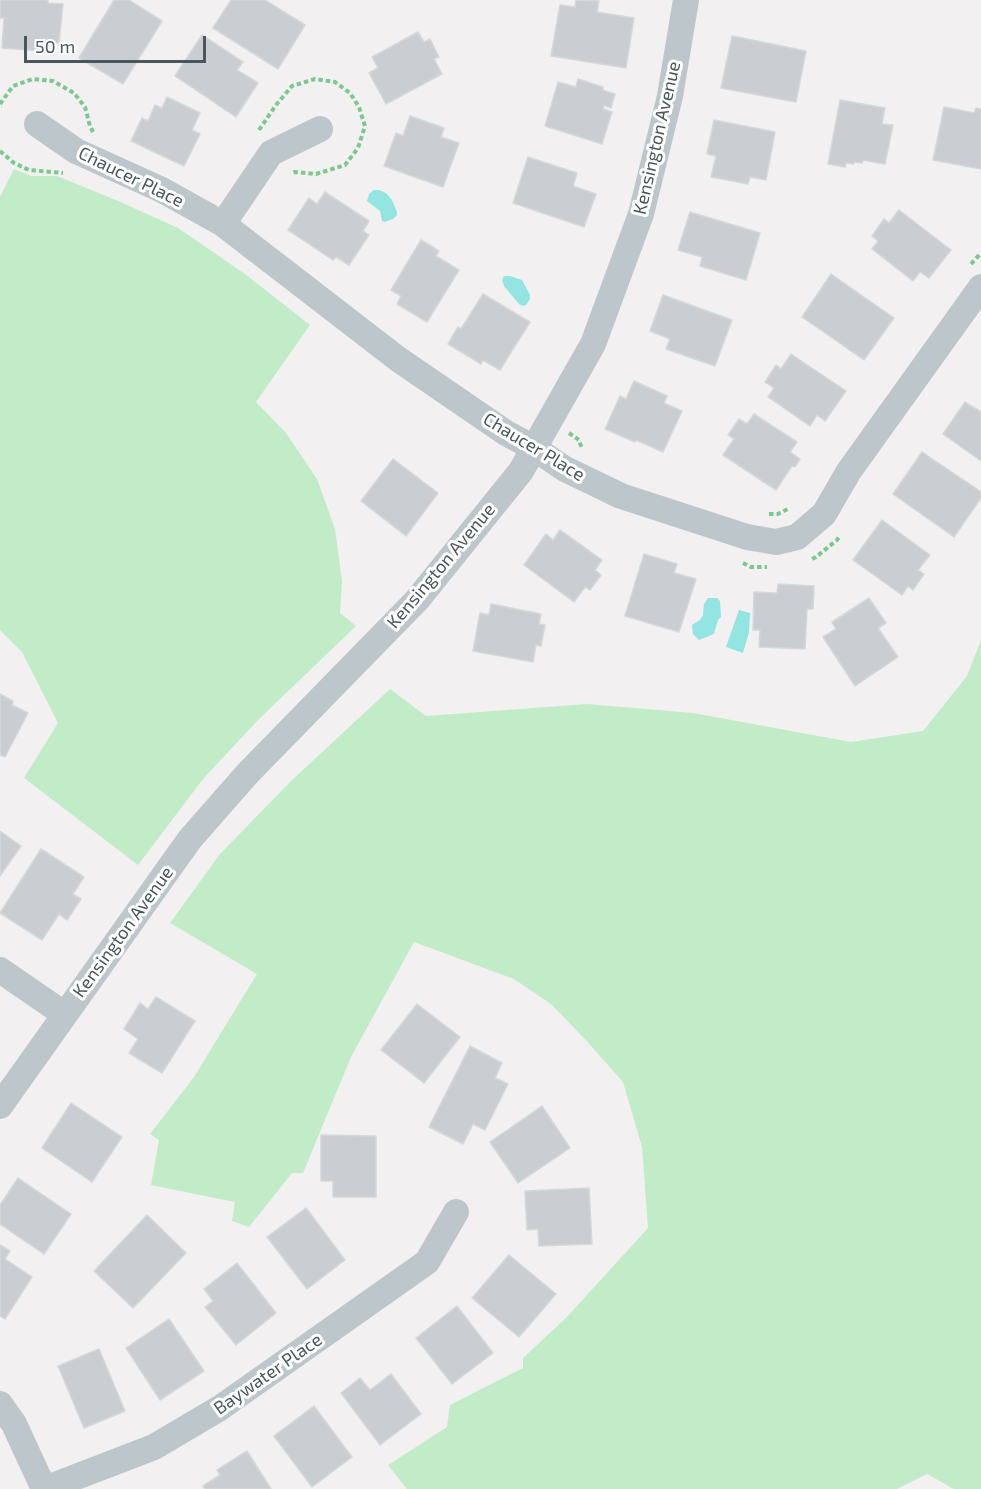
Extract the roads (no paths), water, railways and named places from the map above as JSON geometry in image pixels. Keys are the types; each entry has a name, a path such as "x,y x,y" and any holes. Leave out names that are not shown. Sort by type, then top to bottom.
{"street":[{"name":"Kensington Avenue","path":"0,1106 190,839 248,773 417,600 521,471 593,344 641,214 670,96 686,0"},
{"name":"Chaucer Place","path":"37,124 76,151 162,190 223,224 398,359 506,433 565,469 621,496 747,537 776,542 797,537 824,514 849,471 976,276"},
{"path":"223,224 272,153 320,129"},
{"path":"0,970 64,1014"},
{"name":"Baywater Place","path":"45,1489 154,1447 220,1408 427,1262 456,1212"},
{"path":"0,1404 14,1424 45,1489"}],"water":[{"path":"374,190 386,193 392,200 397,212 393,219 382,221 380,211 367,201 369,194"},
{"path":"504,276 522,280 530,295 526,305 519,304 504,286 502,280"},
{"path":"708,598 717,598 720,601 721,617 714,634 699,640 693,634 692,625 703,615 704,604"},
{"path":"739,610 750,613 749,632 743,653 726,647"}]}
